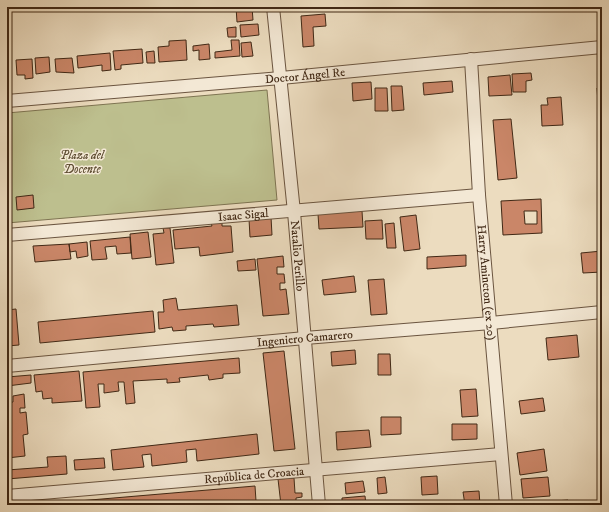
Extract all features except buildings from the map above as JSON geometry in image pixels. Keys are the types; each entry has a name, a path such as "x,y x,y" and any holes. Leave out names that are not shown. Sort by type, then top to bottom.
{"street":[{"name":"Natalio Perillo","path":"273,7 294,212 319,505"},
{"name":"Doctor Ángel Re","path":"7,101 281,78 602,47"},
{"name":"Harry Amincton (ex 20)","path":"471,59 479,195 506,505"},
{"name":"Isaac Sigal","path":"7,235 294,212 479,195"},
{"name":"Ingeniero Camarero","path":"7,366 602,312"},
{"name":"República de Croacia","path":"7,496 501,454"}],"green space":[{"name":"Plaza del Docente","path":"267,90 277,200 7,223 7,113"}]}
